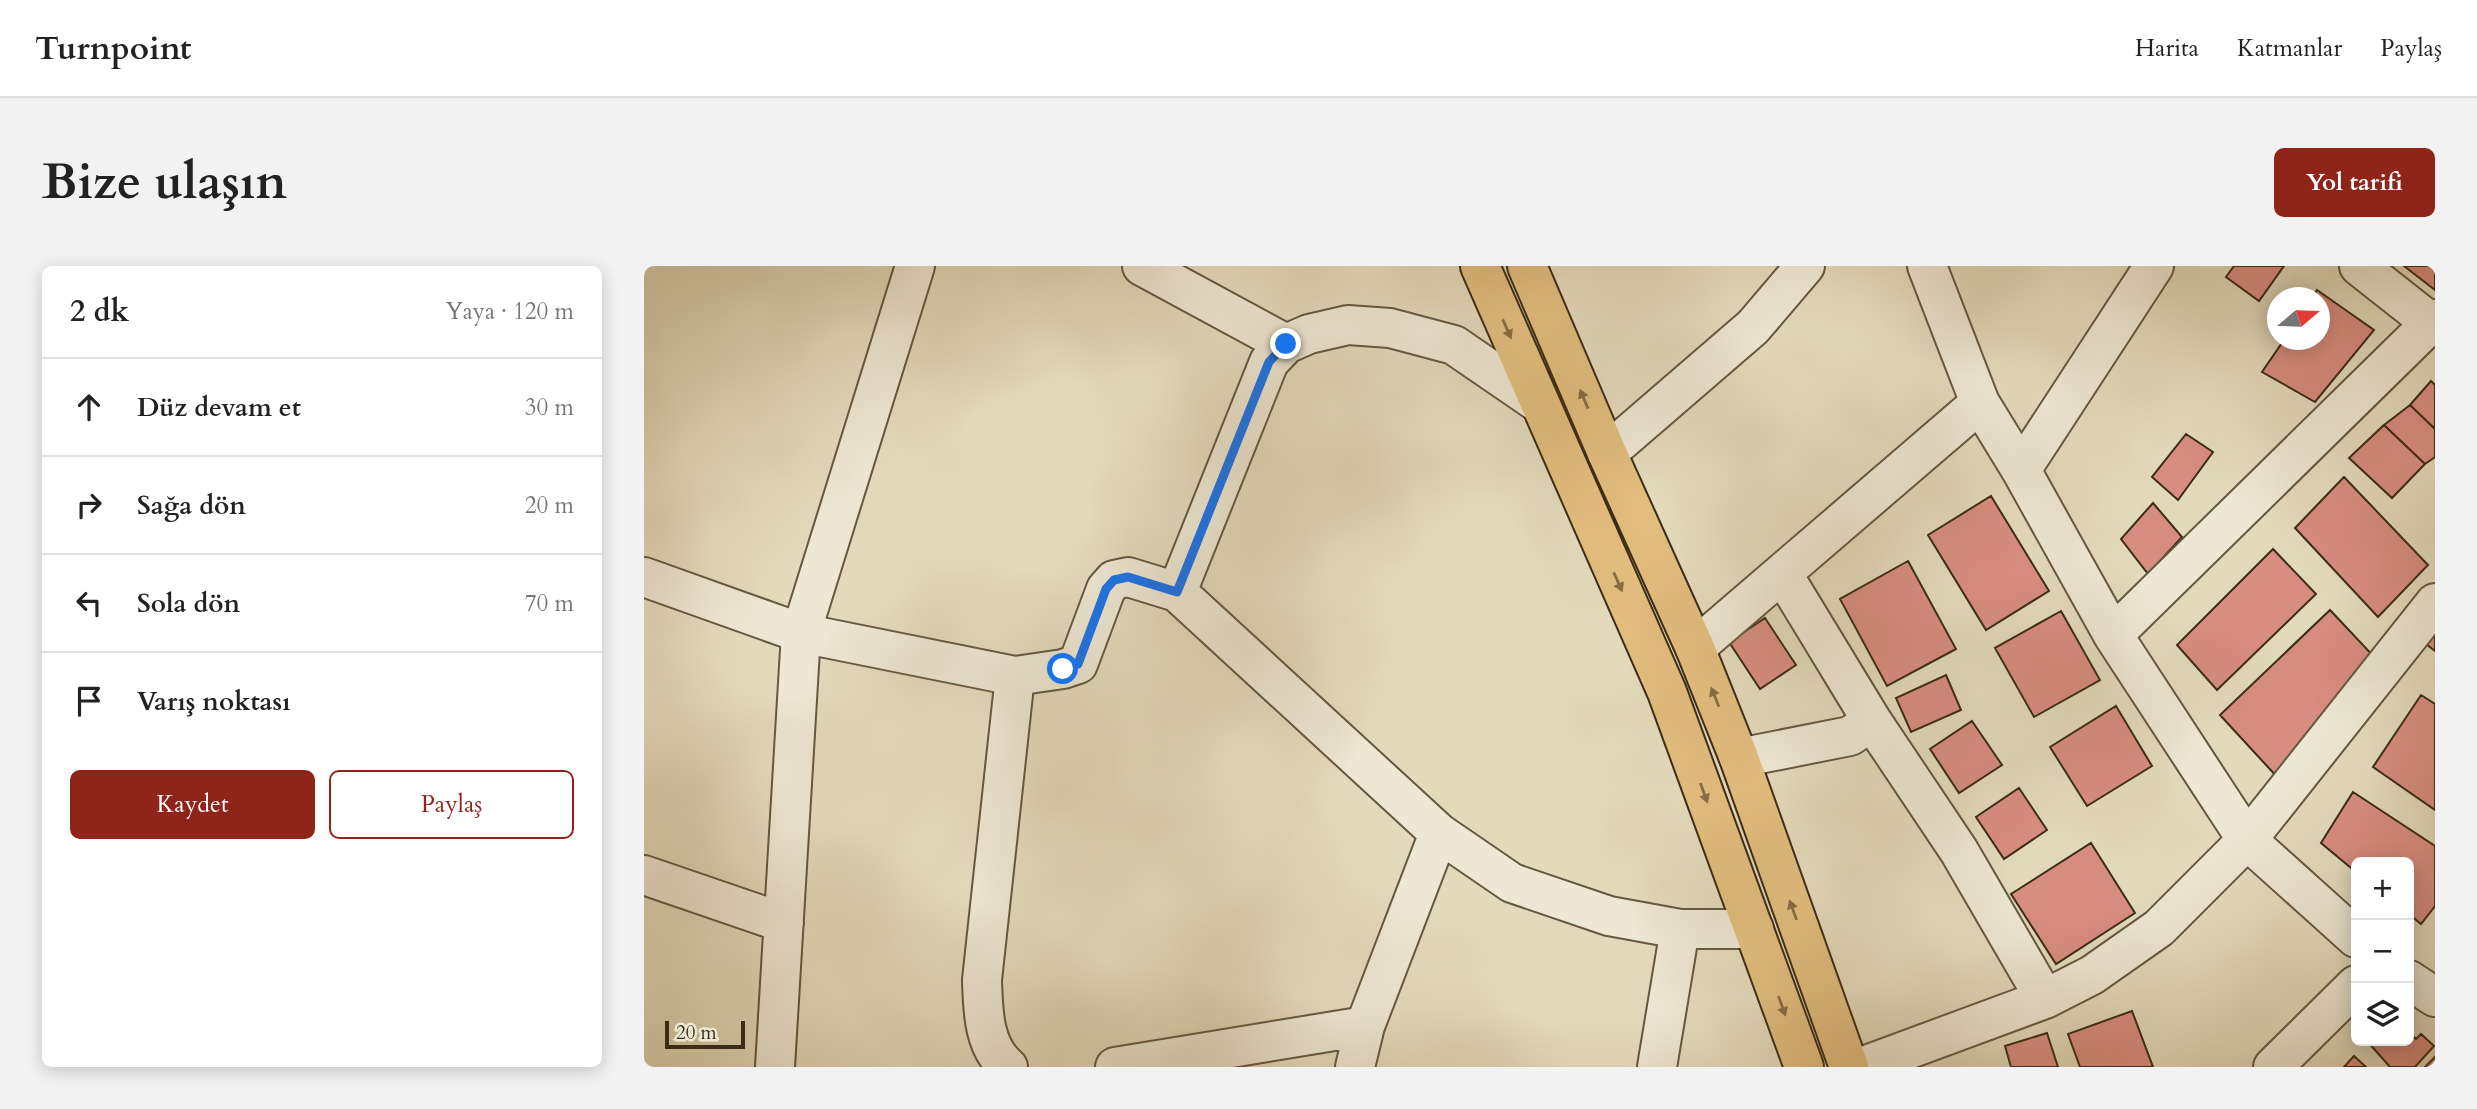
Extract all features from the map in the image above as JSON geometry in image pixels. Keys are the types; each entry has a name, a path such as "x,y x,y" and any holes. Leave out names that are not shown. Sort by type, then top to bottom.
{"main road":[{"path":"1480,266 1667,692 1804,1067"},
{"path":"1527,266 1635,517 1695,648 1739,758 1849,1067"}],"street":[{"path":"775,1067 801,633 915,266"},
{"path":"1142,266 1286,344"},
{"path":"1607,453 1753,327 1805,266"},
{"path":"1927,266 1980,403 2021,470 2113,635 2247,840 2351,934"},
{"path":"2021,470 2154,266"},
{"path":"2113,635 2434,322 2359,266"},
{"path":"1177,592 1269,362 1286,344 1309,334 1348,325 1390,327 1454,345 1540,404"},
{"path":"1695,648 1980,403"},
{"path":"1597,534 1635,517"},
{"path":"1782,573 1872,721 1959,851 2045,999"},
{"path":"644,577 801,633 1015,676 1063,669 1078,664 1106,589 1114,580 1128,577 1177,592 1438,833 1512,883 1609,916 1680,929 1754,929"},
{"path":"1861,1067 2045,999 2092,975 2159,928 2247,840 2435,603"},
{"path":"1008,1067 999,1059 990,1042 984,1016 982,979 1015,676"},
{"path":"1739,758 1850,736 1872,721"},
{"path":"1355,1067 1365,1026 1438,833"},
{"path":"644,875 783,923"},
{"path":"1657,1067 1680,929"},
{"path":"2414,983 2435,998"},
{"path":"2273,1067 2351,990"},
{"path":"1131,1066 1365,1026"}],"building":[{"path":"2234,266 2284,266 2259,301 2226,277"},
{"path":"2404,266 2435,266 2435,290"},
{"path":"2330,299 2374,330 2315,402 2262,372 2277,350 2330,350"},
{"path":"2431,381 2435,385 2435,429 2410,405"},
{"path":"2410,405 2435,429 2435,457 2425,464 2384,425"},
{"path":"2384,425 2425,464 2392,498 2349,458"},
{"path":"2186,434 2213,452 2178,500 2152,477"},
{"path":"2344,477 2428,565 2378,617 2295,528"},
{"path":"1991,496 2049,591 1986,630 1928,535"},
{"path":"2153,503 2182,537 2148,574 2121,539"},
{"path":"2273,549 2316,594 2217,690 2177,645"},
{"path":"1908,561 1956,649 1887,686 1840,599"},
{"path":"2330,610 2378,661 2278,778 2220,715"},
{"path":"2061,611 2100,680 2034,717 1995,648"},
{"path":"1765,618 1796,665 1760,689 1729,642"},
{"path":"2435,622 2435,651 2422,641"},
{"path":"1946,675 1961,710 1911,732 1896,698"},
{"path":"2421,695 2435,704 2435,810 2373,767"},
{"path":"2116,706 2152,766 2087,806 2050,747"},
{"path":"1972,721 2002,765 1959,793 1930,749"},
{"path":"2019,788 2047,830 2004,859 1976,817"},
{"path":"2353,792 2435,846 2435,906 2421,924 2414,918 2414,857 2351,857 2351,868 2321,843"},
{"path":"2091,843 2135,913 2056,964 2011,894"},
{"path":"2132,1011 2153,1067 2080,1067 2068,1034"},
{"path":"2047,1033 2058,1067 2011,1067 2005,1046"},
{"path":"2421,1034 2434,1046 2415,1067 2390,1067 2371,1046 2414,1046 2414,1037 2416,1039"},
{"path":"2354,1056 2366,1067 2344,1067"},
{"path":"2435,1057 2435,1067 2425,1067"}],"route":[{"path":"1063,669 1078,664 1099,614 1106,589 1114,580 1128,577 1177,592 1269,362 1286,344"}]}
